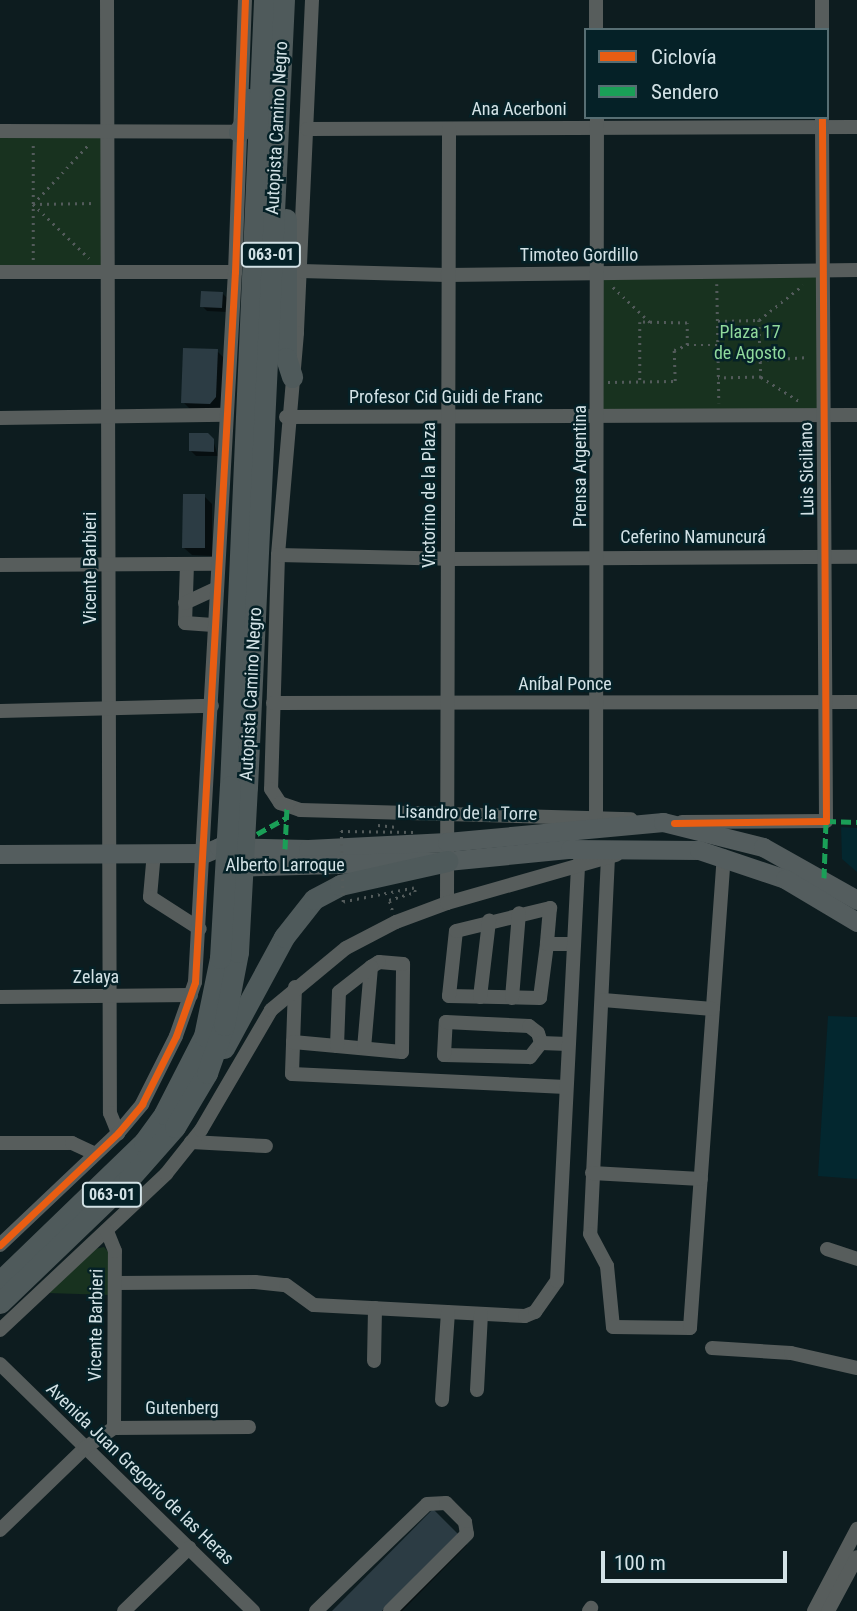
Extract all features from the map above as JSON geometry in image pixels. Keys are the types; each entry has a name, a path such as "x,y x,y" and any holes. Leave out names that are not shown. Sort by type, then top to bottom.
{"highway":[{"path":"239,132 246,121 253,38 264,0"},
{"name":"Autopista Camino Negro","path":"239,786 264,0"},
{"name":"Autopista Camino Negro","path":"0,1303 155,1152 207,1073 224,1025 284,0"},
{"path":"276,126 286,192 286,358 292,377"},
{"path":"207,1073 233,1036 284,937 314,899 340,885 447,852"},
{"name":"Autopista Camino Negro","path":"0,1281 144,1142 164,1114 187,1077 204,1036 229,955"}],"main road":[{"name":"Alberto Larroque","path":"205,853 218,866 255,868 447,852 668,822 763,847 857,900"},
{"name":"Alberto Larroque","path":"447,852 642,847 699,850 785,878 857,922"},
{"path":"0,854 110,851 205,853"}],"street":[{"name":"Vicente Barbieri","path":"107,0 107,202 102,273 108,417 111,708 113,997 110,1113 118,1133"},
{"path":"0,1245 118,1133 159,1073 191,995 200,929 205,853 213,625 235,272 245,0"},
{"path":"273,703 278,555 286,417 292,377 300,271 313,0"},
{"path":"596,0 596,28"},
{"path":"822,0 822,28"},
{"name":"Ana Acerboni","path":"307,129 822,122 857,127"},
{"name":"Luis Siciliano","path":"822,122 823,702 826,821"},
{"name":"Prensa Argentina","path":"596,816 600,416 598,123"},
{"path":"0,131 106,129 239,132"},
{"name":"Victorino de la Plaza","path":"447,903 449,129"},
{"name":"Timoteo Gordillo","path":"300,271 447,275 857,270"},
{"path":"0,272 235,272"},
{"path":"0,418 225,415"},
{"name":"Profesor Cid Guidi de Franc","path":"286,417 857,415"},
{"name":"Ceferino Namuncurá","path":"278,555 449,559 599,556 857,557"},
{"path":"187,564 185,623 213,625"},
{"path":"0,565 217,564"},
{"path":"186,603 215,589"},
{"name":"Aníbal Ponce","path":"273,703 857,702"},
{"name":"Lisandro de la Torre","path":"273,703 269,773 275,797 287,807 300,810 447,811 596,816 668,822 826,821"},
{"path":"0,711 212,706"},
{"path":"0,1330 107,1231 191,1142 258,1027 295,987 346,948 396,922 447,903 642,847"},
{"path":"154,852 150,897 200,929"},
{"path":"608,857 590,1234 607,1266 613,1327 690,1328 724,856"},
{"path":"116,1283 255,1282 286,1285 314,1305 525,1316 535,1312 557,1281 578,865"},
{"path":"550,908 543,994 512,998 449,996 456,931 519,913 550,908"},
{"path":"512,998 519,913"},
{"path":"480,997 489,921"},
{"path":"547,944 574,944"},
{"path":"293,1042 402,1052 406,968 379,962 339,992 337,1046"},
{"path":"364,1048 371,967"},
{"path":"295,987 292,1073 566,1087"},
{"name":"Zelaya","path":"0,997 191,995"},
{"path":"603,1000 713,1009"},
{"path":"446,1022 529,1026 538,1033 541,1043 537,1053 530,1057 444,1055 446,1022"},
{"path":"541,1043 568,1044"},
{"path":"191,1142 266,1146"},
{"path":"0,1143 72,1143 96,1154"},
{"path":"593,1173 701,1179"},
{"name":"Vicente Barbieri","path":"107,1231 116,1251 114,1428"},
{"path":"827,1249 857,1259"},
{"path":"374,1361 375,1308"},
{"path":"442,1400 448,1312"},
{"path":"477,1390 481,1314"},
{"path":"712,1348 791,1353 857,1368"},
{"name":"Avenida Juan Gregorio de las Heras","path":"0,1364 253,1611"},
{"name":"Gutenberg","path":"114,1428 249,1427"},
{"path":"0,1531 85,1448 114,1428"},
{"path":"316,1611 427,1504 446,1503 465,1522 467,1534 390,1611"},
{"path":"832,1605 857,1529"},
{"path":"124,1611 189,1548"},
{"path":"814,1611 832,1605 857,1557"}],"path":[{"path":"33,204 106,129"},
{"path":"32,272 33,130"},
{"path":"33,204 107,202"},
{"path":"33,204 102,273"},
{"path":"718,321 759,320 822,270"},
{"path":"717,273 719,416"},
{"path":"599,274 651,323"},
{"path":"759,320 761,377"},
{"path":"640,381 640,323 687,323 687,345"},
{"path":"600,382 675,381 674,350 687,345 718,345"},
{"path":"760,360 822,356"},
{"path":"718,378 761,377 822,415"},
{"path":"396,922 388,900 415,892 414,888 343,902 341,831 415,832"}],"shaded area":[{"path":"841,827 857,828 857,872 842,859"},
{"path":"828,1016 857,1017 857,1179 818,1176"}],"green space":[{"path":"103,129 109,273 0,272 0,131"},
{"name":"Plaza 17 de Agosto","path":"822,270 823,415 600,416 599,274"},
{"path":"104,1247 110,1254 109,1295 48,1293 95,1249"}],"building":[{"path":"201,291 223,292 222,308 200,307"},
{"path":"183,348 218,349 216,397 210,404 181,403"},
{"path":"189,433 208,433 214,439 214,452 189,451"},
{"path":"183,494 205,494 205,548 182,548"},
{"path":"433,1509 458,1534 382,1611 332,1611"}],"marked path":[{"path":"285,849 287,807"},
{"path":"257,834 286,818"},
{"path":"824,878 826,821 857,822"}],"cycle path":[{"path":"0,1245 118,1133 142,1104 176,1036 195,982 235,272 245,0"},
{"path":"674,823 826,821 822,119"}]}
